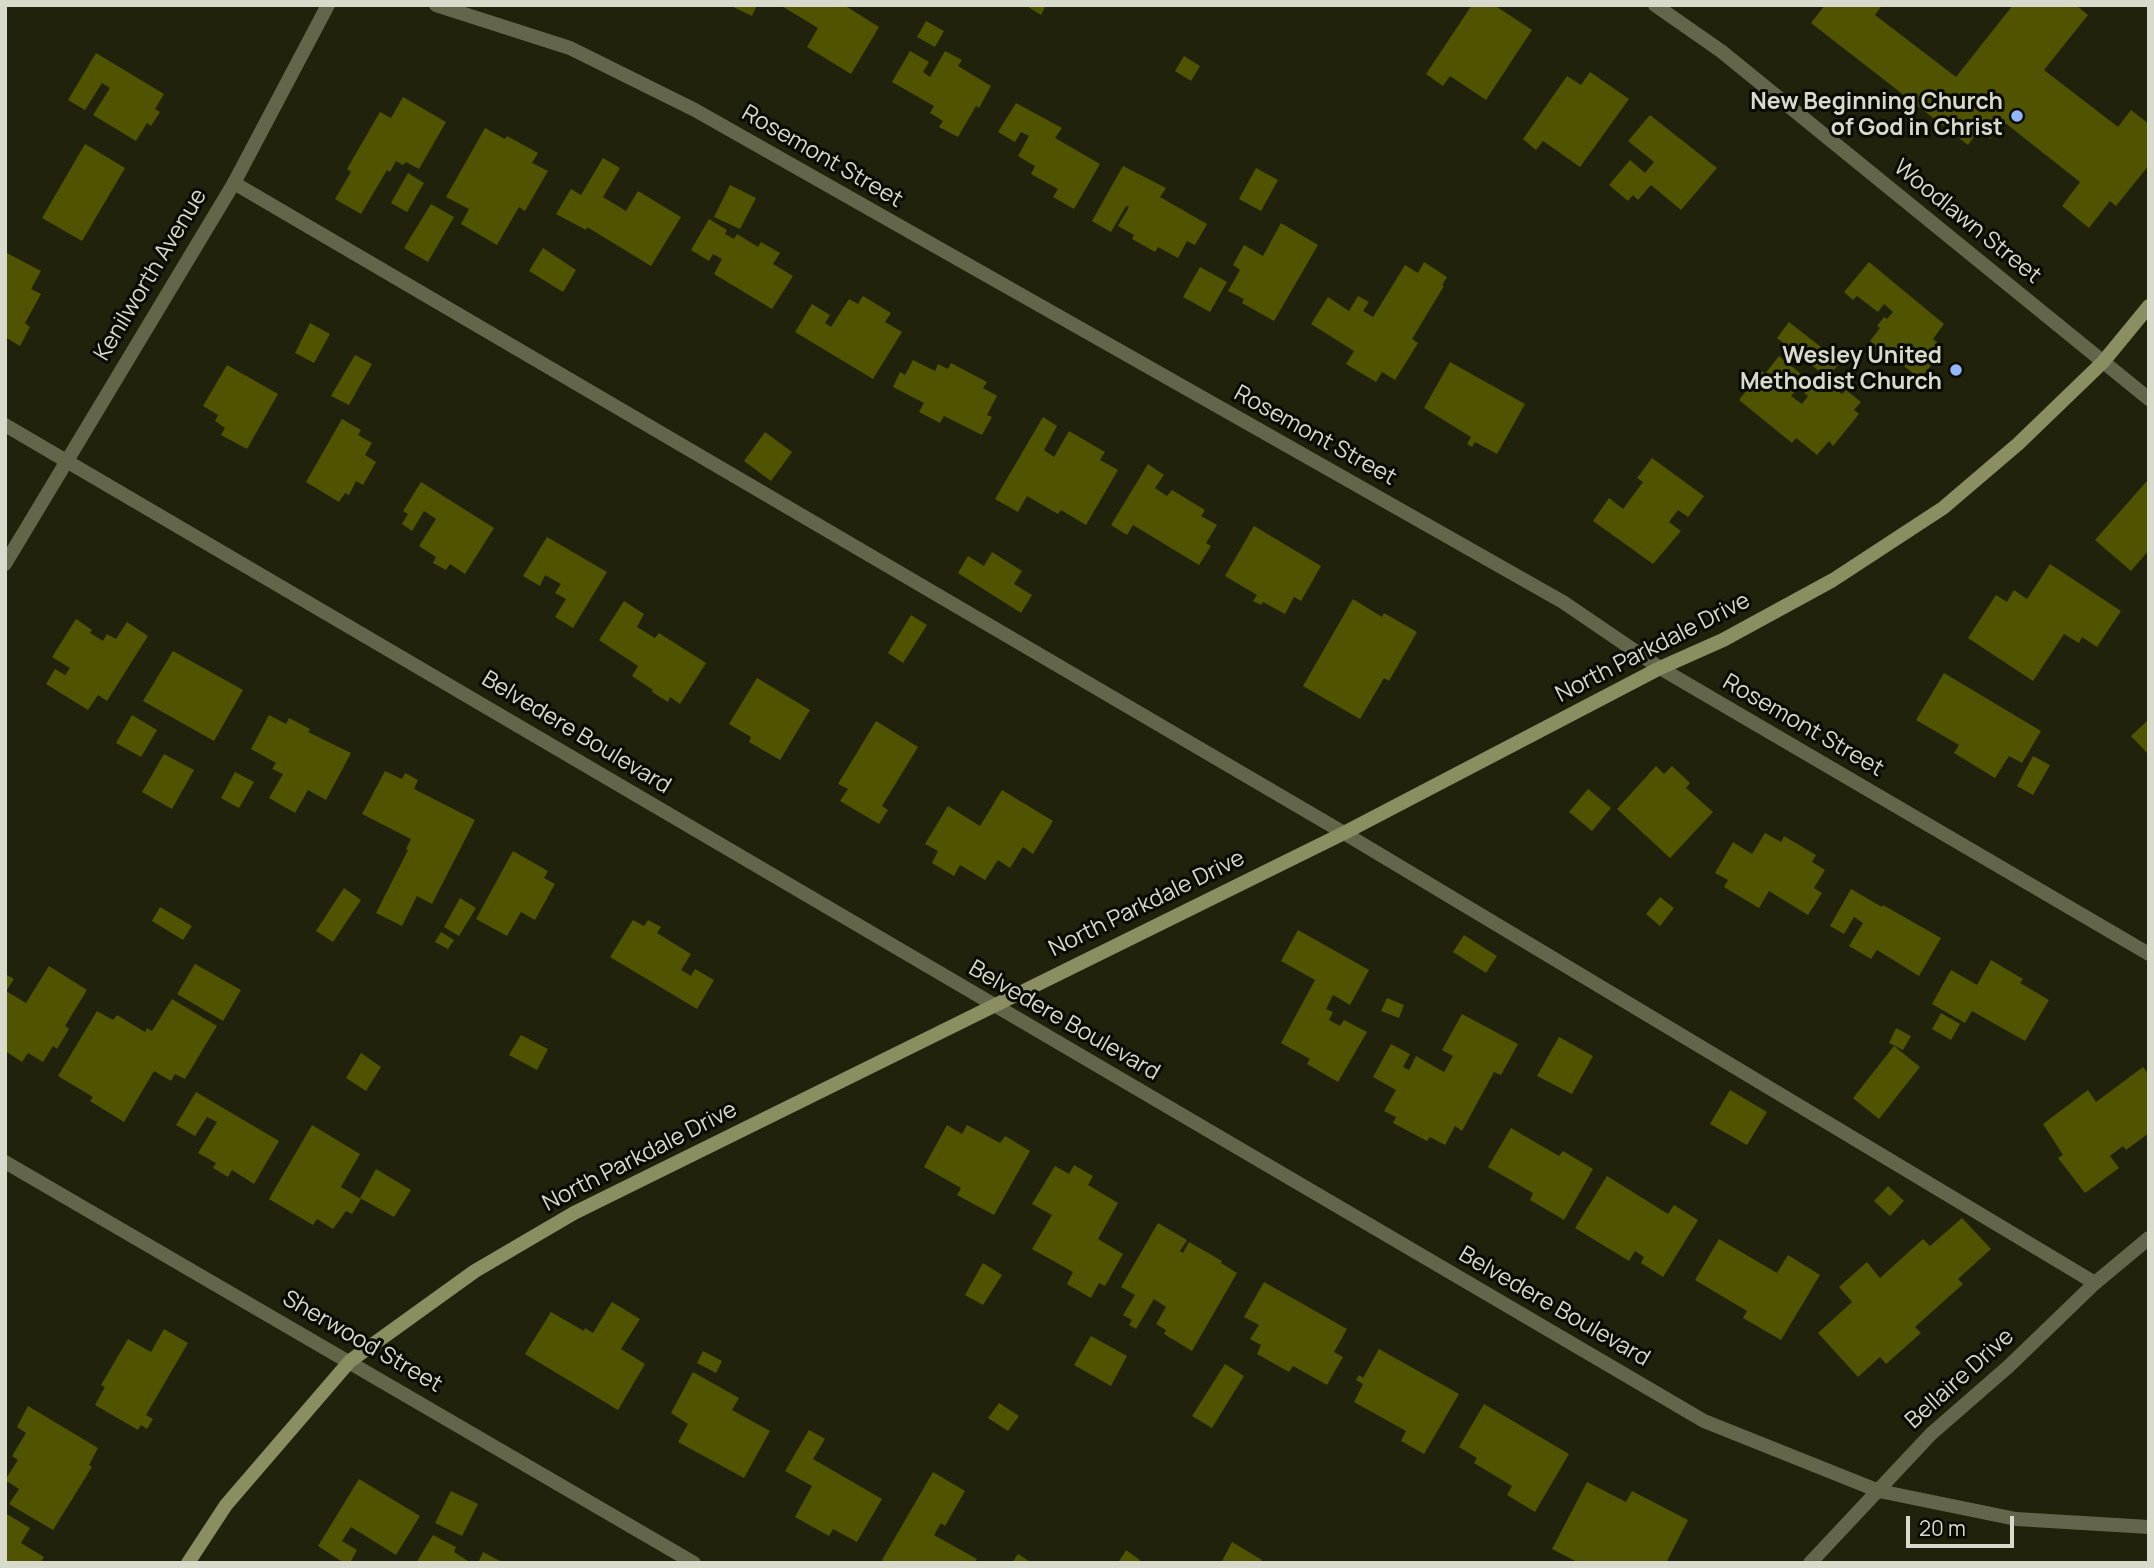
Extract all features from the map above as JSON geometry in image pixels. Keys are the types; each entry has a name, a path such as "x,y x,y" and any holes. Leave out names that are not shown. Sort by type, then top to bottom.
{"street":[{"name":"Kenilworth Avenue","path":"5,564 234,183 328,5"},
{"name":"Rosemont Street","path":"436,5 570,48 695,110 1563,602 1660,668 2149,954"},
{"name":"Woodlawn Street","path":"1655,5 1721,51 2149,399"},
{"path":"234,183 1344,833 2095,1283"},
{"name":"North Parkdale Drive","path":"188,1563 226,1505 350,1361 475,1270 574,1213 1344,833 1660,668 1723,640 1833,579 1943,508 2018,444 2103,362 2149,306"},
{"name":"Belvedere Boulevard","path":"5,425 1704,1421 1879,1491 2016,1519 2149,1527"},
{"name":"Sherwood Street","path":"5,1162 694,1563"},
{"name":"Bellaire Drive","path":"1810,1563 1930,1434 2009,1366 2095,1283 2149,1238"}],"building":[{"path":"729,5 757,5 752,16"},
{"path":"780,5 844,5 879,27 851,74 807,47 818,28"},
{"path":"1025,5 1046,5 1041,15"},
{"path":"1472,5 1494,5 1532,30 1486,100 1450,76 1443,86 1426,74"},
{"name":"New Beginning Church of God in Christ","path":"1825,5 1882,5 1875,15 1956,77 2013,5 2076,5 2088,15 2044,70 2118,127 2131,110 2149,124 2149,165 2116,206 2110,201 2089,228 2062,206 2080,182 2004,122 1990,139 1979,130 1968,145 1811,23"},
{"path":"926,21 944,31 935,47 917,37"},
{"path":"910,51 929,62 923,72 930,77 945,51 962,60 958,66 991,86 958,137 939,127 943,121 930,113 934,106 892,82"},
{"path":"96,53 164,94 155,109 160,112 151,126 147,123 136,141 93,115 110,88 102,83 85,110 68,100"},
{"path":"1184,56 1200,66 1191,81 1175,71"},
{"path":"1590,72 1629,99 1580,167 1543,141 1536,150 1523,139 1567,76 1581,85"},
{"path":"403,97 446,122 419,169 406,162 403,165 396,161 390,172 387,170 361,214 335,199 351,172 347,169 380,112 391,118"},
{"path":"1016,103 1062,128 1055,138 1100,164 1074,209 1053,197 1058,189 1031,174 1035,166 1018,156 1029,136 1021,132 1015,142 998,132"},
{"path":"1650,115 1717,168 1681,210 1651,185 1638,200 1633,195 1628,201 1609,185 1630,160 1645,173 1654,162 1628,141"},
{"path":"485,128 505,139 507,136 538,153 532,163 548,171 525,211 519,207 497,245 461,224 469,209 446,197"},
{"path":"85,144 125,168 82,241 42,218"},
{"path":"603,158 620,168 603,197 626,211 638,191 681,217 651,266 587,227 586,230 556,214 571,189 581,195"},
{"path":"1123,166 1166,188 1160,197 1207,224 1195,245 1187,241 1178,258 1158,247 1155,252 1132,239 1134,235 1118,226 1129,207 1126,206 1111,232 1092,221"},
{"path":"1256,168 1278,180 1261,211 1239,199"},
{"path":"408,173 424,183 407,212 391,203"},
{"path":"730,185 756,198 740,229 714,217"},
{"path":"431,204 454,217 428,262 404,248"},
{"path":"709,219 727,230 725,234 734,239 737,234 758,247 761,242 780,253 773,264 793,276 772,309 714,274 722,259 713,254 709,261 691,250"},
{"path":"1281,223 1318,245 1274,321 1242,303 1244,299 1228,291 1240,270 1233,265 1244,245 1263,256"},
{"path":"543,248 576,270 563,292 529,271"},
{"path":"5,252 41,271 31,289 41,294 25,323 30,327 20,346 5,337"},
{"path":"1424,262 1447,277 1442,285 1444,286 1412,339 1418,343 1395,380 1382,372 1376,382 1346,364 1354,351 1311,324 1328,297 1349,311 1358,296 1369,302 1363,311 1373,317 1405,265 1418,273"},
{"path":"1869,262 1944,324 1933,339 1939,344 1931,353 1937,358 1920,379 1870,341 1884,317 1887,319 1893,312 1884,304 1878,312 1857,296 1853,300 1844,292"},
{"path":"1200,267 1227,282 1210,312 1183,297"},
{"path":"863,296 891,313 885,322 902,332 873,379 795,332 812,304 830,315 825,323 831,327 849,299 858,304"},
{"path":"1789,322 1840,362 1828,378 1777,338"},
{"path":"310,323 330,334 314,363 295,353"},
{"path":"355,355 372,364 349,405 331,396"},
{"path":"1779,356 1806,378 1791,396 1802,404 1808,396 1804,393 1810,385 1813,388 1822,378 1842,394 1846,390 1861,402 1854,410 1859,414 1833,446 1829,441 1817,455 1796,438 1792,443 1739,400 1762,371 1765,374"},
{"path":"913,360 935,371 938,364 948,369 951,363 987,382 983,388 997,396 987,415 992,417 982,435 944,416 940,423 919,412 924,403 893,387 900,372 905,375"},
{"path":"1450,362 1525,404 1497,454 1475,442 1472,447 1467,444 1471,437 1424,408"},
{"path":"227,365 278,394 247,449 221,435 225,428 215,421 218,415 203,406"},
{"path":"1043,417 1057,426 1044,450 1054,457 1069,431 1105,452 1100,460 1118,470 1086,525 1061,510 1058,514 1027,496 1018,512 995,499"},
{"path":"342,419 361,430 358,435 372,443 365,455 376,462 363,485 356,481 349,495 345,493 339,502 306,482"},
{"path":"765,432 792,452 771,481 744,461"},
{"path":"1652,458 1704,496 1688,517 1678,510 1669,522 1681,531 1653,564 1593,521 1609,498 1623,509 1643,482 1637,478"},
{"path":"1148,464 1164,475 1155,488 1167,496 1172,490 1205,510 1201,516 1217,525 1206,543 1211,546 1199,565 1133,525 1127,535 1111,525"},
{"path":"421,482 494,528 465,574 450,564 446,570 433,563 436,557 419,546 436,519 424,511 412,531 402,524 408,514 403,511"},
{"path":"2146,482 2149,484 2149,550 2131,571 2095,540"},
{"path":"1254,526 1321,566 1301,601 1294,597 1285,614 1263,602 1261,605 1253,601 1257,595 1225,576"},
{"path":"547,537 607,572 573,628 555,617 566,599 555,593 561,584 545,575 540,586 523,576"},
{"path":"992,552 1022,571 1014,584 1032,595 1021,613 958,573 968,556 984,566"},
{"path":"2050,564 2121,611 2097,647 2082,637 2079,643 2064,634 2033,681 1968,638 1996,595 2007,602 2014,590 2027,599"},
{"path":"1353,599 1382,617 1384,613 1417,632 1389,681 1384,678 1360,719 1303,686"},
{"path":"624,601 644,614 637,627 655,638 659,633 706,663 680,704 670,697 668,702 652,692 653,690 632,676 638,666 599,640"},
{"path":"911,615 927,625 903,663 888,653"},
{"path":"76,619 103,641 107,634 116,639 127,622 148,636 107,701 98,695 88,710 46,684 55,669 65,675 70,668 52,657"},
{"path":"173,651 243,690 214,741 143,701"},
{"path":"1944,673 2041,731 2022,763 2009,756 1995,778 1954,753 1959,745 1916,720"},
{"path":"757,678 810,710 780,760 749,742 751,737 729,724"},
{"path":"132,715 157,730 141,757 116,743"},
{"path":"269,715 286,724 289,718 310,729 308,732 351,753 326,800 308,790 295,813 269,798 283,774 272,769 276,763 251,749"},
{"path":"2149,719 2149,755 2131,736"},
{"path":"876,721 918,747 882,806 888,810 879,824 840,801 848,789 838,784"},
{"path":"164,754 194,770 172,809 142,792"},
{"path":"2033,756 2050,765 2033,795 2017,786"},
{"path":"1656,766 1664,774 1672,766 1690,783 1686,788 1713,812 1670,858 1617,809"},
{"path":"385,771 402,779 405,773 418,780 414,789 475,820 432,904 417,896 402,926 376,913 411,839 362,814"},
{"path":"235,772 254,782 239,808 221,798"},
{"path":"1588,789 1611,808 1592,831 1569,812"},
{"path":"1002,790 1053,821 1033,854 1023,847 1010,868 998,860 985,880 960,865 954,876 932,863 938,851 925,844 948,806 980,826"},
{"path":"1765,833 1781,842 1784,836 1816,855 1812,862 1825,870 1814,888 1822,893 1808,915 1769,891 1759,908 1724,887 1728,880 1715,873 1733,842 1752,854"},
{"path":"513,851 548,871 544,878 555,884 535,920 521,912 507,936 476,919"},
{"path":"344,888 361,900 333,942 316,931"},
{"path":"1851,889 1941,938 1919,976 1877,950 1871,959 1849,946 1863,923 1854,917 1844,934 1830,926"},
{"path":"1660,897 1674,908 1660,926 1646,914"},
{"path":"460,898 476,908 459,936 444,927"},
{"path":"160,907 192,926 183,940 152,921"},
{"path":"633,920 644,926 648,920 661,927 657,933 691,954 681,970 691,976 695,969 714,980 697,1009 610,957"},
{"path":"1298,930 1369,970 1350,1005 1333,995 1326,1009 1333,1012 1329,1020 1340,1026 1344,1020 1367,1032 1338,1082 1307,1064 1310,1059 1281,1043 1315,980 1281,961"},
{"path":"441,932 454,940 448,949 435,942"},
{"path":"1464,935 1497,956 1486,973 1453,952"},
{"path":"1991,960 2023,979 2020,983 2049,1000 2025,1041 1972,1011 1965,1023 1932,1004 1951,970 1977,985"},
{"path":"195,964 241,990 223,1021 177,994"},
{"path":"49,966 87,990 65,1026 69,1029 57,1049 53,1046 43,1062 28,1053 22,1062 5,1051 5,974 14,979 6,991 26,1003"},
{"path":"1387,998 1404,1005 1399,1018 1381,1011"},
{"path":"172,999 217,1026 185,1079 175,1074 171,1081 154,1071 124,1122 90,1101 93,1097 58,1076 97,1011 113,1020 117,1015 145,1032 147,1028 152,1031"},
{"path":"1941,1013 1960,1024 1951,1040 1932,1029"},
{"path":"1462,1014 1518,1044 1501,1075 1494,1072 1462,1131 1455,1126 1445,1145 1430,1137 1427,1141 1393,1123 1396,1117 1384,1111 1396,1090 1373,1077 1391,1044 1410,1054 1403,1067 1409,1070 1416,1056 1444,1072 1453,1056 1442,1050"},
{"path":"1896,1028 1911,1036 1903,1050 1889,1043"},
{"path":"521,1035 548,1049 537,1070 509,1055"},
{"path":"1559,1037 1593,1056 1572,1094 1537,1076"},
{"path":"1894,1046 1920,1067 1879,1119 1853,1098"},
{"path":"361,1053 381,1067 366,1091 346,1078"},
{"path":"2143,1067 2149,1075 2149,1133 2126,1150 2123,1146 2110,1156 2119,1168 2085,1193 2058,1158 2063,1155 2043,1124 2088,1090 2096,1102"},
{"path":"1730,1090 1767,1112 1747,1145 1710,1124"},
{"path":"196,1092 279,1141 254,1184 232,1170 228,1177 213,1168 216,1163 198,1153 217,1122 207,1117 195,1136 176,1125"},
{"path":"312,1125 360,1154 341,1187 361,1199 352,1214 346,1211 333,1229 317,1219 313,1225 269,1199"},
{"path":"947,1125 962,1134 967,1125 1000,1143 1005,1136 1030,1151 994,1215 957,1195 961,1188 924,1167"},
{"path":"1511,1128 1559,1156 1563,1151 1593,1169 1564,1220 1530,1200 1533,1193 1488,1167"},
{"path":"1074,1165 1093,1176 1088,1185 1118,1203 1098,1239 1123,1254 1105,1286 1099,1283 1091,1298 1067,1284 1073,1272 1032,1249 1052,1215 1032,1204 1055,1166 1069,1174"},
{"path":"376,1169 411,1190 394,1217 360,1198"},
{"path":"1607,1176 1668,1214 1674,1205 1698,1220 1663,1277 1641,1263 1644,1257 1635,1251 1629,1261 1575,1228"},
{"path":"1888,1186 1904,1201 1890,1216 1874,1201"},
{"path":"1962,1218 1991,1249 1958,1279 1963,1284 1915,1327 1921,1333 1886,1364 1880,1357 1858,1377 1818,1333 1852,1302 1839,1287 1867,1262 1880,1278 1923,1239 1930,1246"},
{"path":"1158,1223 1187,1240 1180,1251 1183,1253 1189,1242 1237,1273 1192,1351 1164,1334 1166,1330 1156,1324 1166,1307 1154,1299 1136,1329 1129,1325 1132,1320 1123,1315 1135,1295 1121,1287"},
{"path":"1719,1239 1777,1273 1788,1255 1820,1275 1781,1340 1743,1318 1747,1311 1695,1280"},
{"path":"983,1263 1002,1275 983,1305 965,1295"},
{"path":"1264,1282 1347,1329 1334,1352 1343,1357 1327,1385 1293,1366 1289,1372 1257,1354 1261,1345 1250,1339 1259,1325 1244,1317"},
{"path":"612,1302 640,1319 621,1349 645,1364 618,1410 525,1354 551,1312 584,1331 585,1328 593,1333"},
{"path":"164,1329 188,1343 146,1415 153,1419 147,1429 141,1425 138,1430 95,1405 105,1387 101,1385 128,1339 151,1352"},
{"path":"1091,1336 1127,1356 1111,1386 1074,1365"},
{"path":"1379,1349 1459,1394 1424,1454 1401,1441 1406,1431 1354,1402 1363,1384 1356,1380 1359,1375 1363,1378"},
{"path":"703,1351 722,1361 716,1373 697,1363"},
{"path":"1225,1364 1244,1376 1212,1428 1192,1416"},
{"path":"693,1372 739,1398 732,1410 770,1431 744,1478 678,1442 688,1424 671,1413"},
{"path":"999,1403 1019,1416 1008,1431 988,1418"},
{"path":"1484,1404 1569,1454 1535,1512 1507,1495 1512,1486 1474,1463 1477,1458 1459,1447"},
{"path":"28,1406 98,1448 89,1465 92,1467 53,1530 9,1504 19,1489 5,1480 18,1460 12,1456 26,1433 17,1427"},
{"path":"809,1430 825,1439 813,1459 882,1499 857,1542 833,1529 829,1536 795,1517 812,1486 785,1471"},
{"path":"933,1472 965,1491 945,1526 941,1523 934,1535 977,1559 974,1563 887,1563 882,1560"},
{"path":"359,1479 420,1516 396,1555 351,1527 342,1541 357,1550 350,1563 344,1563 318,1546"},
{"path":"1587,1482 1626,1502 1632,1491 1688,1520 1666,1563 1579,1563 1552,1549"},
{"path":"451,1491 478,1504 462,1536 435,1523"},
{"path":"5,1513 30,1528 21,1543 44,1557 40,1563 5,1563"},
{"path":"433,1535 456,1547 454,1552 471,1563 416,1563"},
{"path":"1232,1542 1262,1560 1260,1563 1221,1563"},
{"path":"1126,1550 1140,1560 1139,1563 1118,1563"},
{"path":"483,1552 504,1563 478,1563"},
{"path":"1018,1554 1032,1563 1012,1563"}],"place":[{"name":"New Beginning Church of God in Christ","path":"2017,116"},
{"name":"Wesley United Methodist Church","path":"1956,370"}]}
